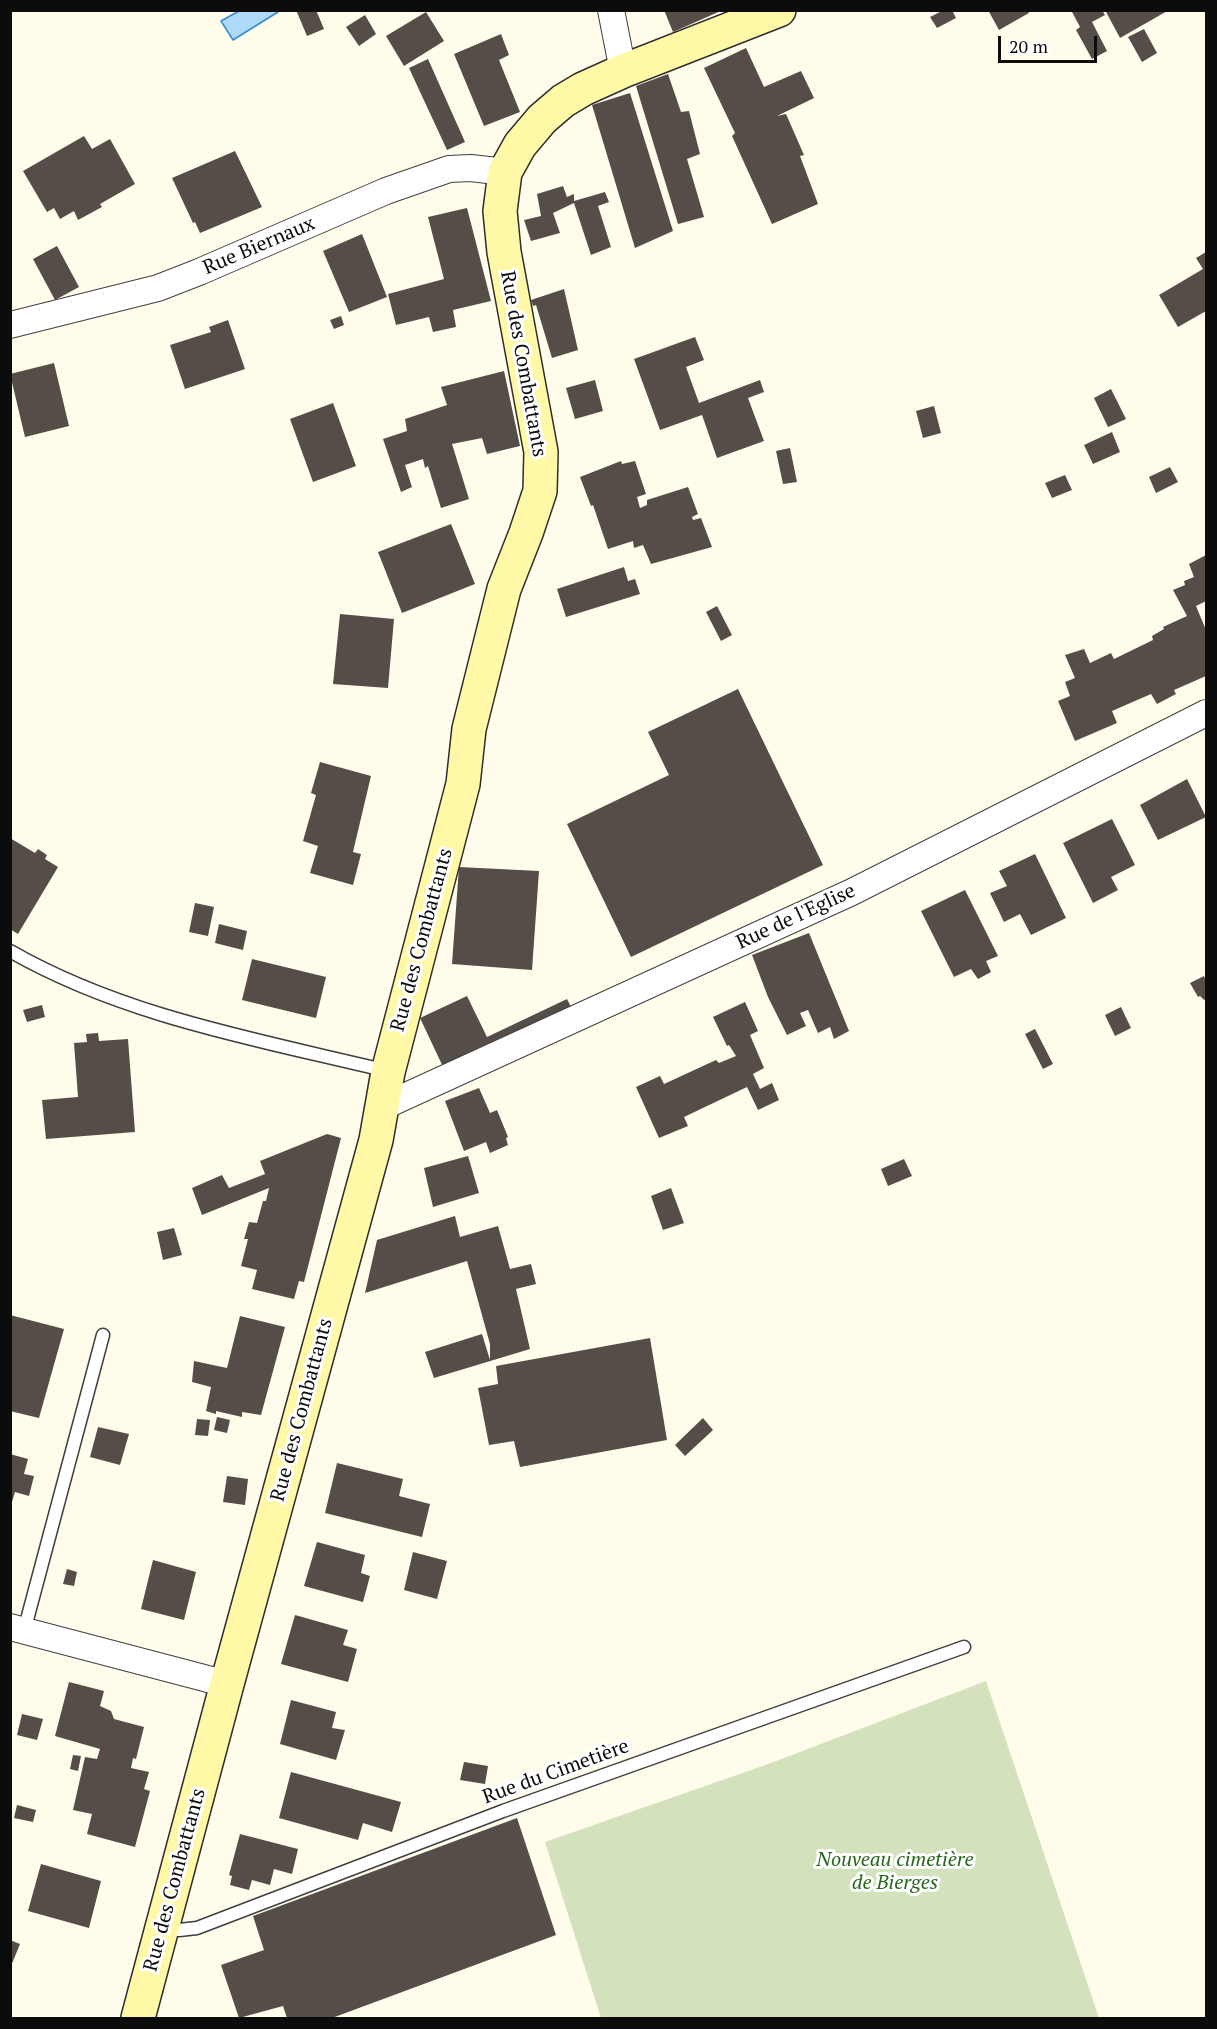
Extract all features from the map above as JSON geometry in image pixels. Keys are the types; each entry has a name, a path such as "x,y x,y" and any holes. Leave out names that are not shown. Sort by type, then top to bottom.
{"street":[{"path":"610,10 623,71"},
{"name":"Rue des Combattants","path":"138,2019 376,1140 388,1072 463,784 469,729 504,589 540,492 541,452 504,252 500,211 505,172 519,145 542,119 563,101 583,89 779,10"},
{"name":"Rue Biernaux","path":"10,325 158,288 386,191 449,169 471,168 505,172"},
{"name":"Rue de l'Eglise","path":"380,1108 852,892 1206,713"},
{"path":"17,1629 227,1684"}],"lane":[{"path":"10,951 47,972 119,1001 210,1028 388,1072"},
{"path":"17,1629 103,1335"},
{"name":"Rue du Cimetière","path":"162,1927 179,1930 197,1928 503,1811 964,1647"}],"green space":[{"name":"Nouveau cimetière de Bierges","path":"986,1681 1099,2018 601,2018 545,1842 771,1763"}],"water":[{"path":"277,10 278,12 233,40 221,21 239,11"}],"building":[{"path":"296,10 316,10 324,29 307,36"},
{"path":"664,10 723,10 673,32"},
{"path":"944,10 952,10 956,18 937,28 930,17"},
{"path":"988,10 1028,10 1029,13 999,30"},
{"path":"1071,10 1102,10 1105,15 1092,22 1107,51 1092,59 1076,30 1080,27"},
{"path":"1105,10 1169,10 1120,38"},
{"path":"426,12 444,41 404,66 386,36"},
{"path":"365,15 376,34 359,46 346,27"},
{"path":"1144,29 1157,53 1142,62 1128,37"},
{"path":"501,34 509,55 499,60 520,112 484,126 454,54"},
{"path":"746,48 764,87 801,71 814,98 777,116 786,114 804,155 800,156 818,204 772,224 732,136 735,133 704,68"},
{"path":"428,59 465,142 447,150 409,68"},
{"path":"668,74 681,112 689,111 700,154 687,159 704,217 678,224 636,86"},
{"path":"630,93 673,231 635,248 592,105"},
{"path":"84,136 92,149 110,139 135,184 100,204 102,207 78,220 74,211 60,219 54,208 47,212 23,171"},
{"path":"235,151 262,207 200,233 172,178"},
{"path":"563,186 567,197 574,194 574,201 605,192 609,202 598,206 611,247 591,255 574,203 553,213 560,233 531,241 524,220 541,216 537,194"},
{"path":"467,208 491,301 453,310 456,327 433,332 429,317 396,325 388,294 444,279 428,217"},
{"path":"362,234 387,297 349,312 323,251"},
{"path":"57,246 79,287 55,300 33,259"},
{"path":"1206,252 1206,311 1178,327 1159,295 1203,269 1196,258"},
{"path":"564,289 578,350 552,358 536,305 533,306 531,300"},
{"path":"341,316 344,325 334,329 330,320"},
{"path":"228,320 245,369 185,389 170,345 211,332 209,327"},
{"path":"695,337 704,360 686,367 699,403 760,380 764,392 748,398 764,441 717,458 702,415 660,430 634,359"},
{"path":"54,363 69,426 25,437 10,374"},
{"path":"504,371 520,446 487,454 482,438 452,444 469,499 441,508 428,466 425,468 423,459 405,465 412,487 401,492 383,439 407,431 405,419 447,405 441,387"},
{"path":"595,380 603,411 575,419 566,388"},
{"path":"1111,389 1126,419 1108,427 1094,398"},
{"path":"333,403 356,466 313,482 290,419"},
{"path":"934,406 941,433 923,438 916,411"},
{"path":"1112,432 1120,452 1093,464 1084,445"},
{"path":"790,448 797,482 783,484 776,451"},
{"path":"621,461 622,464 635,461 646,494 637,497 640,508 647,505 647,500 688,487 698,514 692,517 693,520 701,518 712,547 651,564 643,545 634,548 633,541 608,549 593,505 591,506 580,477"},
{"path":"1170,467 1178,482 1156,493 1149,477"},
{"path":"1065,475 1072,490 1052,498 1045,483"},
{"path":"451,524 475,584 402,613 378,552"},
{"path":"1206,555 1206,601 1196,606 1206,630 1206,676 1174,690 1176,694 1157,704 1151,694 1112,711 1117,723 1075,741 1058,701 1070,696 1065,682 1075,678 1065,655 1084,649 1090,663 1111,653 1114,659 1153,640 1152,636 1164,629 1163,627 1187,616 1173,590 1185,585 1184,581 1194,577 1189,564"},
{"path":"624,567 628,581 635,579 640,594 566,617 557,589"},
{"path":"717,606 732,635 721,641 706,612"},
{"path":"340,614 394,619 388,688 333,684"},
{"path":"738,689 823,865 631,957 567,824 669,775 648,732"},
{"path":"320,762 371,776 353,852 361,854 353,885 310,873 318,846 303,841 316,795 311,793"},
{"path":"1187,779 1206,817 1158,840 1140,805"},
{"path":"1112,819 1135,865 1111,877 1118,890 1093,903 1063,843"},
{"path":"10,838 35,853 38,849 47,855 45,859 58,867 18,934 10,929"},
{"path":"1035,854 1066,918 1031,935 1020,914 1004,922 990,893 1007,886 999,871"},
{"path":"459,867 539,871 532,970 452,964"},
{"path":"965,890 998,956 986,961 991,972 978,979 971,969 954,977 921,911"},
{"path":"195,903 214,907 208,936 189,932"},
{"path":"219,924 247,931 243,950 215,943"},
{"path":"809,933 849,1031 834,1039 830,1027 818,1033 808,1010 800,1013 806,1026 787,1035 768,997 752,955"},
{"path":"252,959 326,977 316,1018 242,1000"},
{"path":"1204,976 1206,999 1204,1000 1198,997 1190,983"},
{"path":"467,996 487,1037 567,999 571,1007 445,1071 420,1018"},
{"path":"745,1002 758,1031 750,1035 764,1068 753,1074 760,1089 772,1083 779,1100 758,1110 747,1087 684,1117 688,1126 659,1138 636,1087 660,1076 664,1084 716,1060 719,1063 736,1056 729,1045 727,1046 713,1017"},
{"path":"42,1005 45,1017 27,1022 23,1010"},
{"path":"1121,1007 1131,1028 1115,1036 1105,1015"},
{"path":"1035,1029 1053,1064 1043,1069 1025,1034"},
{"path":"98,1033 99,1041 128,1039 135,1132 46,1139 42,1100 78,1097 74,1043 87,1042 86,1034"},
{"path":"479,1088 490,1113 497,1110 508,1137 506,1138 508,1145 490,1153 486,1142 464,1151 445,1101"},
{"path":"327,1134 341,1138 304,1282 299,1281 294,1299 252,1289 257,1270 241,1266 248,1239 244,1239 249,1222 257,1223 269,1188 202,1215 192,1188 222,1175 229,1188 265,1174 260,1161"},
{"path":"468,1156 479,1193 433,1207 424,1168"},
{"path":"904,1159 912,1176 888,1186 881,1169"},
{"path":"671,1188 684,1223 663,1230 651,1196"},
{"path":"455,1216 460,1237 498,1226 510,1269 531,1264 536,1284 516,1289 530,1349 434,1378 425,1352 482,1334 490,1360 490,1344 467,1261 365,1293 377,1240"},
{"path":"174,1228 182,1255 163,1260 157,1232"},
{"path":"10,1315 64,1329 39,1418 10,1411"},
{"path":"240,1316 285,1327 261,1415 242,1412 242,1417 206,1411 211,1387 192,1382 194,1361 227,1368"},
{"path":"650,1338 667,1440 520,1467 514,1441 489,1445 478,1388 498,1384 496,1366"},
{"path":"217,1417 230,1420 227,1433 214,1430"},
{"path":"703,1418 713,1430 685,1456 675,1445"},
{"path":"197,1419 210,1420 208,1436 195,1435"},
{"path":"98,1427 129,1434 120,1465 90,1457"},
{"path":"10,1454 28,1459 24,1474 34,1476 29,1496 15,1492 11,1505"},
{"path":"337,1463 403,1479 399,1496 430,1504 422,1537 325,1513"},
{"path":"227,1476 248,1479 245,1505 223,1502"},
{"path":"317,1542 365,1555 361,1573 370,1576 363,1602 304,1586"},
{"path":"413,1552 447,1561 437,1599 404,1590"},
{"path":"153,1560 196,1572 184,1620 141,1609"},
{"path":"67,1569 77,1572 74,1586 63,1584"},
{"path":"295,1615 348,1630 343,1645 357,1649 348,1682 281,1664"},
{"path":"69,1682 104,1691 100,1706 111,1711 114,1719 144,1727 136,1759 133,1758 131,1768 149,1772 144,1789 150,1791 135,1847 87,1834 92,1814 73,1810 85,1757 97,1759 100,1749 55,1736"},
{"path":"291,1700 336,1712 332,1728 345,1730 336,1760 280,1744"},
{"path":"22,1714 43,1719 37,1740 17,1735"},
{"path":"73,1755 81,1756 78,1771 70,1769"},
{"path":"464,1762 488,1766 485,1784 460,1780"},
{"path":"291,1772 401,1802 392,1832 363,1823 358,1840 279,1818"},
{"path":"17,1805 36,1810 33,1822 14,1818"},
{"path":"517,1818 556,1935 332,2018 287,2018 283,2006 239,2018 221,1965 264,1950 253,1916"},
{"path":"240,1834 298,1849 292,1874 274,1869 270,1885 252,1880 249,1890 230,1885 232,1876 229,1875"},
{"path":"41,1864 101,1881 89,1928 28,1911"},
{"path":"10,1940 20,1944 11,1966 10,1966"}]}
